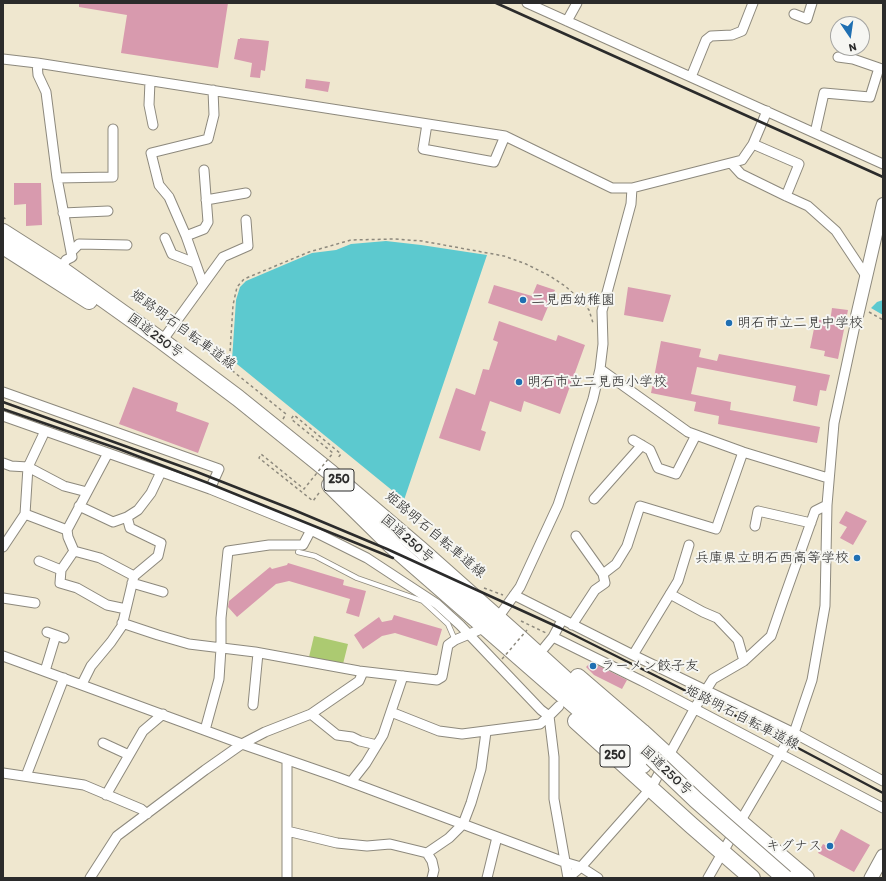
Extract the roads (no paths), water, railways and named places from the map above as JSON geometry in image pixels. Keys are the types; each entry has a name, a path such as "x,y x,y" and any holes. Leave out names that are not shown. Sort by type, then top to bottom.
{"highway":[{"name":"国道250号","path":"6,227 238,398 331,473 494,618 770,878"},
{"name":"国道250号","path":"3,246 102,310 229,402 325,480 392,546 494,618 524,634 647,761 696,800 785,878"},
{"name":"250","path":"494,618 496,646 554,711 651,788 752,878"},
{"name":"250","path":"524,634 532,639 548,640 615,708 740,822 806,878"}],"main road":[{"path":"871,878 883,856"}],"street":[{"path":"528,3 883,164"},
{"path":"567,21 577,3"},
{"path":"691,77 706,40 711,36 732,35 742,31 753,3"},
{"path":"794,14 807,19 812,3"},
{"path":"815,133 824,93 870,97 881,69 853,59 838,57"},
{"path":"3,59 37,63 505,136 612,188 632,188 742,160 753,144 767,111"},
{"path":"37,63 38,75 46,92 57,178 72,257 66,260 61,269"},
{"path":"150,81 149,105 153,125"},
{"path":"203,284 186,236 168,197 159,185 151,153 208,139 214,115 213,90"},
{"path":"427,124 423,149 494,162 505,136"},
{"path":"57,178 113,180 113,129"},
{"path":"753,144 799,164 786,196"},
{"path":"731,163 741,174 808,206 836,231 866,276"},
{"path":"186,236 204,229 208,222 204,170"},
{"path":"122,623 189,644 258,653 363,672 437,680 442,677 448,646 494,618 520,587 558,505 593,399 600,369 603,344 602,311 631,204 632,188"},
{"path":"206,200 246,193"},
{"path":"708,878 794,733 812,680 825,606 828,478 834,423 883,204"},
{"path":"63,213 108,211"},
{"path":"162,341 223,257 248,246 246,220"},
{"path":"165,238 172,254 196,263"},
{"path":"71,252 79,244 127,245"},
{"path":"600,369 688,432 743,452 828,478"},
{"path":"3,392 219,469 210,489"},
{"path":"3,416 210,489 311,530 366,558 437,604 469,634 541,710 554,711"},
{"path":"3,547 25,514 28,467 45,431"},
{"path":"633,440 650,450 658,468 676,474 696,435"},
{"path":"594,499 642,445"},
{"path":"603,574 616,564 627,546 640,506 716,529 743,452"},
{"path":"74,551 68,537 67,530 108,453"},
{"path":"3,463 11,466 28,467 64,486 87,492"},
{"path":"79,506 113,522 127,517 138,510 151,493 161,472"},
{"path":"554,711 554,799 568,878 581,867 651,788 713,679 744,661 771,636 815,512 827,506"},
{"path":"755,526 758,510 811,523"},
{"path":"25,514 67,530"},
{"path":"82,684 91,666 111,642 122,623 133,580 158,556 161,543 130,528 127,517"},
{"path":"205,730 219,680 221,618 228,551 269,545 303,545 311,530"},
{"path":"572,625 595,590 605,583 603,574 576,536"},
{"path":"633,655 678,581 689,545"},
{"path":"74,551 100,558 133,580 163,592"},
{"path":"74,551 61,570 60,582 77,588 107,605 126,609"},
{"path":"39,561 61,570"},
{"path":"670,594 717,618 738,640 744,661"},
{"path":"514,595 572,625 794,733 883,780"},
{"path":"3,598 35,603"},
{"path":"562,620 548,640 642,681 883,808"},
{"path":"45,671 56,635"},
{"path":"253,705 258,653"},
{"path":"3,656 581,867 598,878"},
{"path":"90,878 117,836 146,814 242,744 265,732 311,714 359,681 363,672"},
{"path":"351,782 366,763 383,735 403,676"},
{"path":"26,776 64,678"},
{"path":"391,712 439,731 462,734 540,724 554,711"},
{"path":"106,795 143,731 164,714"},
{"path":"311,714 337,735 352,737 360,741 377,745"},
{"path":"427,853 449,838 463,824 481,769 486,732"},
{"path":"103,743 129,755"},
{"path":"287,760 287,878"},
{"path":"3,773 84,785 141,809 146,814"},
{"path":"287,831 337,843 367,846 390,844 427,853 432,861 434,870 432,878"},
{"path":"487,878 497,837"}],"lane":[{"path":"298,552 314,556 357,578 423,601 448,624 456,640"}],"water":[{"path":"386,241 487,255 404,500 232,360 236,300 240,287 246,281 312,253 336,250 351,244"},
{"path":"883,300 883,315 871,308 877,302"}],"railway":[{"path":"496,3 883,177"},
{"path":"3,402 197,472 294,510 387,549 560,628 762,729 883,793"},
{"path":"3,409 119,449 208,483 393,558"}],"place":[{"name":"二見西幼稚園","path":"523,300"},
{"name":"明石市立二見中学校","path":"729,323"},
{"name":"明石市立二見西小学校","path":"519,382"},
{"name":"兵庫県立明石西高等学校","path":"857,558"},
{"name":"ラーメン餃子友","path":"593,666"},
{"name":"キグナス","path":"830,846"}]}
